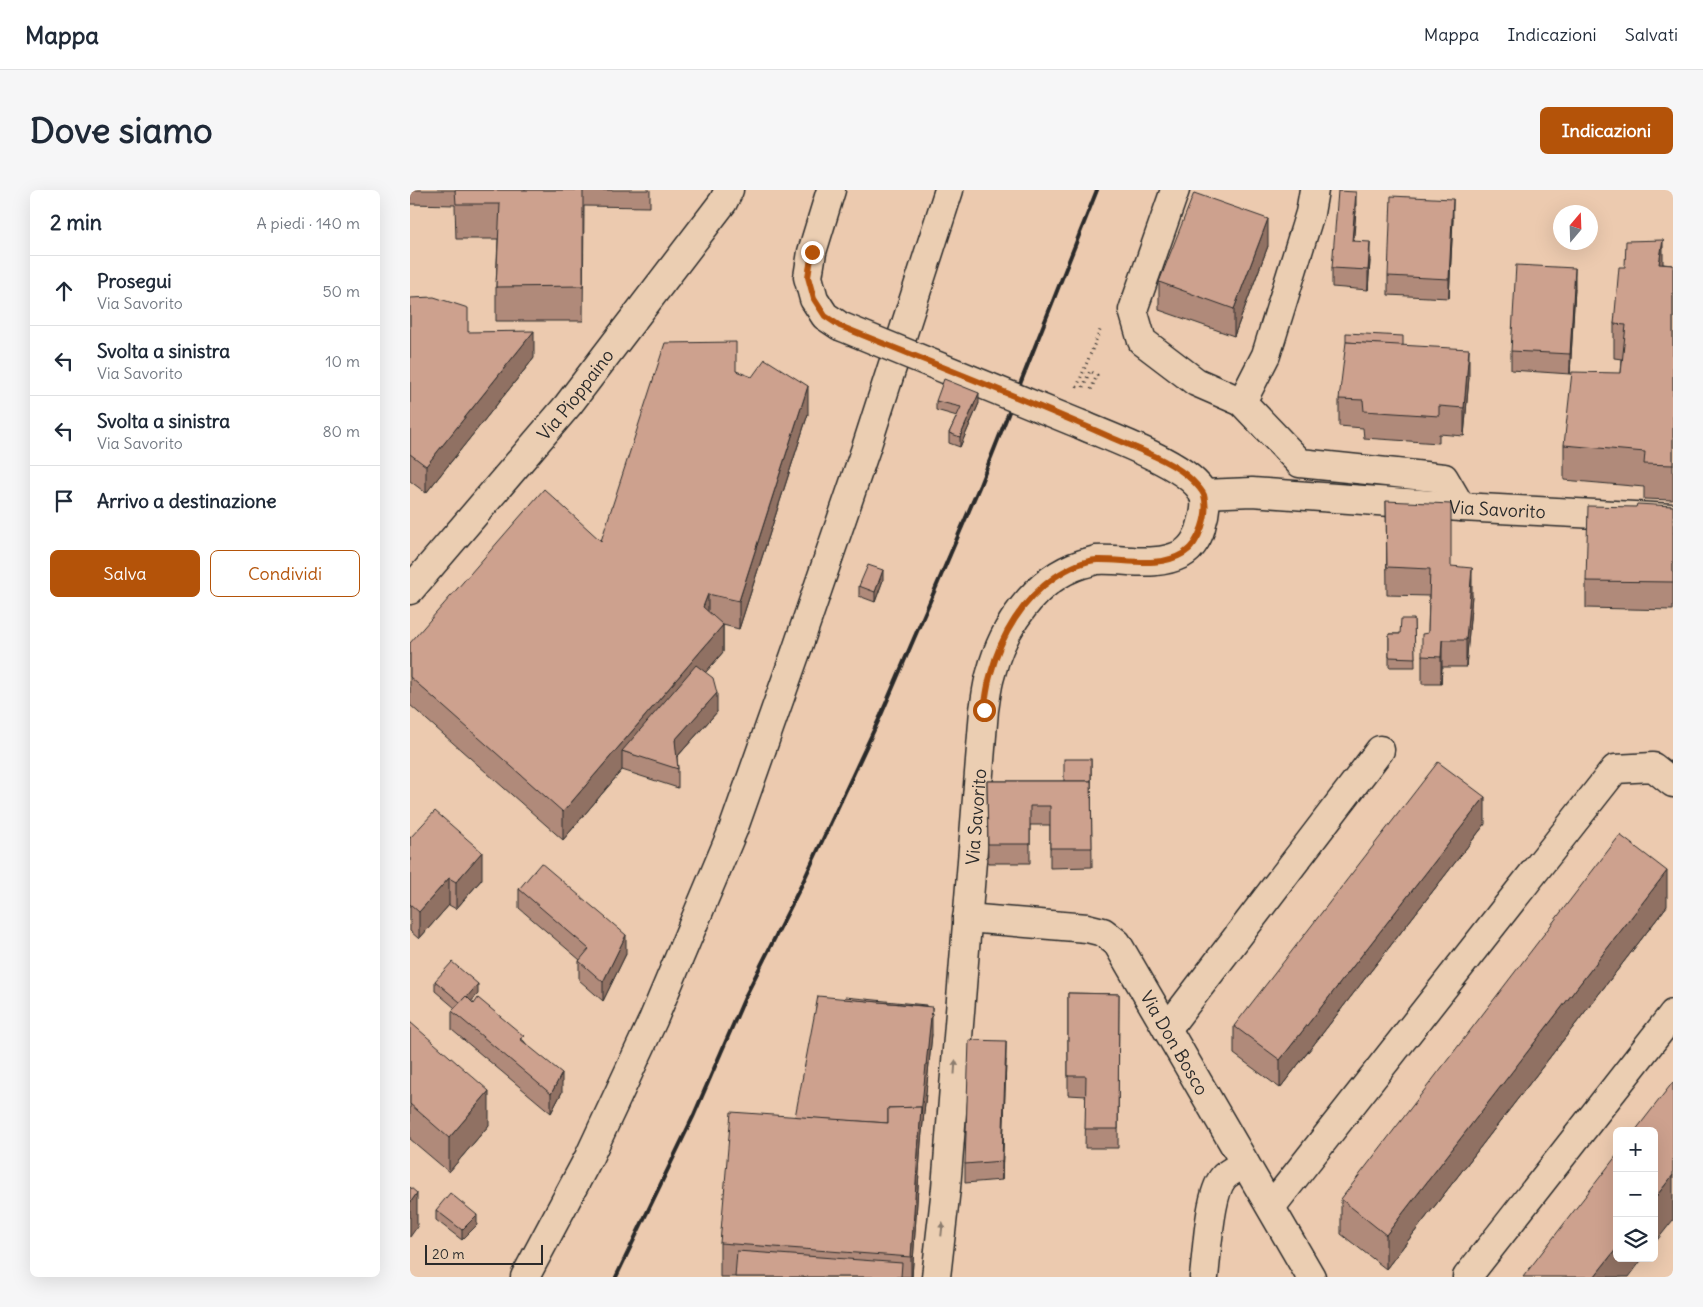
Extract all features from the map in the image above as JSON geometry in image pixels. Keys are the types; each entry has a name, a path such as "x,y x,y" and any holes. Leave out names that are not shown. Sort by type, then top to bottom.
{"main road":[{"name":"Via Pioppaino","path":"410,590 568,405 723,202 729,190"},
{"path":"831,190 812,252 808,277 814,299 825,316 840,326 1082,425 1171,465 1191,479 1203,494"},
{"path":"526,1277 589,1157 645,1037 733,830 800,643 949,190"},
{"path":"1175,190 1133,310 1142,341 1196,382 1242,402 1300,463 1444,478 1461,507"},
{"path":"1242,402 1266,355 1310,213 1314,190"},
{"name":"Via Savorito","path":"936,1277 946,1188 984,710 993,666 1001,644 1018,614 1041,587 1067,569 1095,560 1162,562 1185,553 1199,535 1205,513 1203,494 1252,492 1461,507 1673,518"},
{"path":"1167,1029 1380,750"},
{"path":"1271,1207 1615,769 1653,767 1673,783"},
{"name":"Via Don Bosco","path":"967,918 1087,928 1103,932 1116,943 1311,1277"},
{"path":"1467,1277 1673,1014"},
{"path":"1204,1277 1213,1204 1217,1188 1223,1177 1245,1164"}],"building":[{"path":"455,190 583,190 583,286 496,287 500,204 456,204"},
{"path":"1338,191 1356,192 1352,241 1370,242 1368,270 1332,268"},
{"path":"1194,193 1268,219 1234,309 1159,282"},
{"path":"1391,196 1453,199 1449,279 1388,276"},
{"path":"1663,240 1659,264 1673,265 1673,465 1644,464 1645,452 1564,445 1572,372 1621,373 1626,325 1614,324 1619,267 1625,267 1626,241"},
{"path":"1516,265 1575,268 1570,354 1511,351"},
{"path":"434,297 468,308 468,332 534,331 426,466 410,454 410,298"},
{"path":"1346,333 1403,336 1403,346 1346,342"},
{"path":"736,342 736,371 752,377 765,359 808,386 739,601 708,594 703,607 723,625 563,812 410,677 410,643 544,489 601,541 665,343"},
{"path":"1346,342 1469,349 1464,408 1439,406 1439,416 1364,411 1363,400 1339,399"},
{"path":"944,379 979,393 960,437 949,433 961,407 936,401"},
{"path":"1386,501 1451,504 1451,566 1472,568 1466,640 1442,640 1441,657 1422,656 1422,634 1428,633 1430,569 1387,567"},
{"path":"1637,504 1673,506 1673,582 1586,581 1588,506 1636,507"},
{"path":"868,565 883,570 875,592 859,586"},
{"path":"1401,619 1414,619 1415,658 1389,657 1389,634 1400,634"},
{"path":"696,665 713,678 717,693 675,740 678,769 622,751"},
{"path":"1064,759 1091,759 1091,781 1064,781"},
{"path":"1438,762 1485,797 1280,1060 1234,1026"},
{"path":"987,781 1091,781 1092,848 1050,848 1050,806 1030,806 1030,844 988,844"},
{"path":"435,811 482,852 456,882 449,878 419,912 410,904 410,838"},
{"path":"1620,835 1667,871 1386,1235 1341,1199"},
{"path":"541,863 626,935 603,982 579,961 589,949 519,889"},
{"path":"452,962 478,984 460,1002 435,981"},
{"path":"1068,993 1119,994 1118,1129 1085,1129 1086,1076 1068,1076"},
{"path":"466,996 474,1004 478,998 524,1036 520,1039 562,1073 551,1094 452,1011"},
{"path":"818,996 932,1007 921,1114 921,1107 888,1108 888,1123 795,1117"},
{"path":"845,997 926,1005 926,1006 844,999"},
{"path":"410,1022 489,1091 449,1138 410,1104"},
{"path":"969,1040 1006,1041 1002,1161 965,1164"},
{"path":"1673,1082 1673,1175 1658,1194 1658,1127 1638,1127"},
{"path":"921,1107 911,1257 720,1243 731,1112 888,1123 888,1108"},
{"path":"1613,1160 1613,1253 1594,1277 1523,1277"},
{"path":"410,1187 417,1193 410,1203"},
{"path":"450,1193 477,1215 462,1230 436,1210"},
{"path":"737,1251 902,1263 901,1277 735,1277"}],"railway":[{"path":"616,1277 693,1117 746,995 802,884 881,715 980,485 1097,190"}],"route":[{"path":"812,252 808,277 814,299 825,316 840,326 1076,422 1144,452 1171,465 1191,479 1203,494 1205,513 1199,535 1185,553 1162,562 1095,560 1067,569 1041,587 1018,614 1001,644 991,673 984,710"}]}
